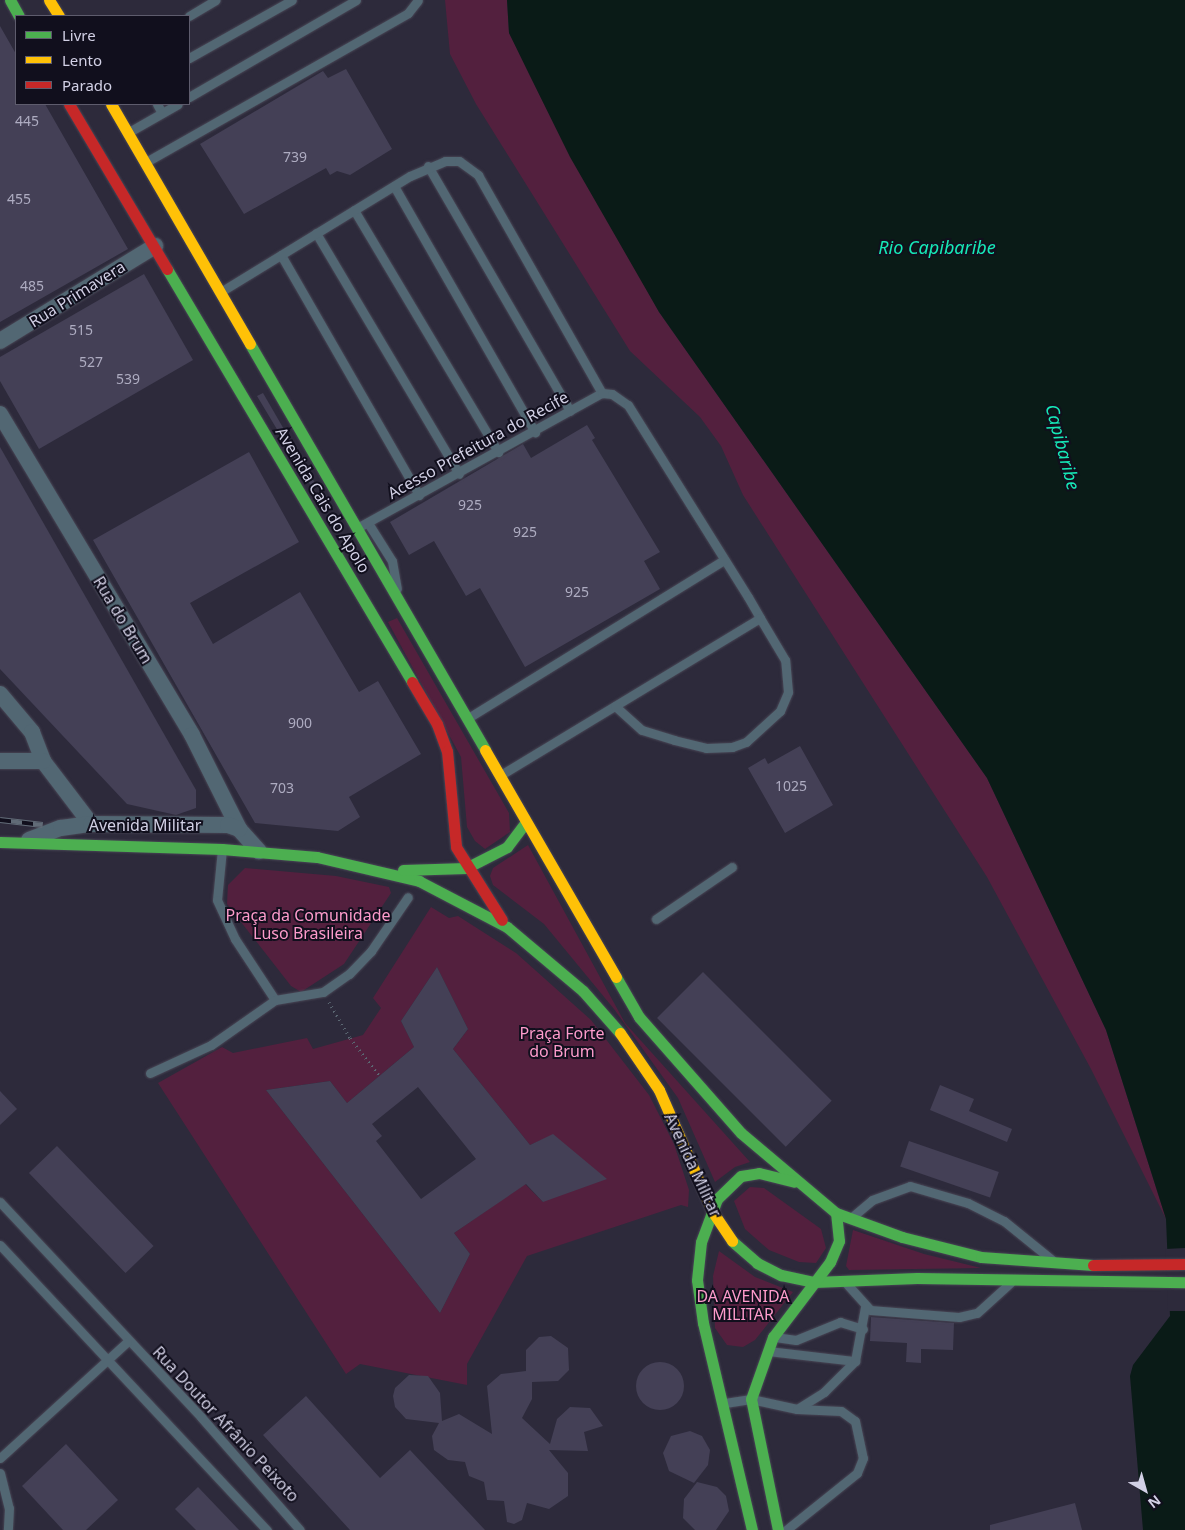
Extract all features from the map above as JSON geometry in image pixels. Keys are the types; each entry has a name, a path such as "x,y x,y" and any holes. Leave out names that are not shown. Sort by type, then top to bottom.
{"main road":[{"path":"10,0 18,15"},
{"path":"49,0 58,15"},
{"name":"Avenida Cais do Apolo","path":"70,105 437,724 447,751 452,831 466,868 507,927"},
{"name":"Avenida Cais do Apolo","path":"113,105 222,291 395,595 501,775 526,822"},
{"path":"466,868 508,847 526,822 639,1017 741,1133 836,1213 849,1220 981,1257 1058,1265 1185,1264"},
{"name":"Avenida Militar","path":"0,842 222,849 259,852 379,869 419,881 507,927 583,991 626,1040 658,1090 712,1211 732,1241 757,1263 781,1276 814,1282 845,1280 1185,1282"},
{"name":"Avenida Militar","path":"379,869 466,868"},
{"path":"752,1530 725,1403 703,1323 697,1280 701,1242 712,1211 729,1184 741,1176 759,1172 802,1185"},
{"path":"778,1530 751,1399 766,1350 773,1337 830,1262 839,1241 836,1213"}],"street":[{"name":"Rua Primavera","path":"0,341 155,246"},
{"name":"Rua do Brum","path":"0,414 192,735 239,829"},
{"path":"0,694 32,732 42,761 92,824"},
{"path":"0,761 42,761"},
{"name":"Avenida Militar","path":"23,843 61,828 92,824 228,825 239,829"},
{"path":"239,829 259,852"}],"lane":[{"path":"190,15 216,0"},
{"path":"190,57 292,0"},
{"path":"190,96 356,0"},
{"path":"406,0 411,10"},
{"path":"146,162 411,10 418,0"},
{"path":"158,105 162,113"},
{"path":"129,132 176,105"},
{"path":"222,291 428,166 459,161 478,175 602,392 612,394 628,405 785,660 788,692 780,711 746,742 732,747 706,748 642,730 615,706"},
{"path":"428,166 570,411"},
{"path":"394,186 535,432"},
{"path":"354,210 498,452"},
{"path":"316,233 459,474"},
{"path":"281,255 419,496"},
{"name":"Acesso Prefeitura do Recife","path":"357,528 535,432 602,392"},
{"path":"368,522 392,561 398,577 395,595"},
{"path":"468,718 724,560"},
{"path":"501,775 760,618"},
{"path":"222,849 217,900 236,939 275,1000"},
{"path":"656,919 732,867"},
{"path":"150,1073 211,1045 275,1000 323,992 349,974 371,951 408,896"},
{"path":"849,1220 872,1200 910,1186 968,1203 1004,1221 1058,1265"},
{"name":"Rua Doutor Afrânio Peixoto","path":"0,1202 127,1342 196,1412 300,1530"},
{"path":"0,1245 267,1530"},
{"path":"845,1280 865,1307 880,1312 970,1316 1012,1282"},
{"path":"797,1409 830,1387 855,1361 863,1329 865,1307"},
{"path":"773,1337 796,1340 840,1322 863,1329"},
{"path":"791,1356 796,1340"},
{"path":"0,1458 127,1342"},
{"path":"766,1350 791,1356 855,1361"},
{"path":"725,1403 751,1399 797,1409 848,1414 859,1429 863,1458 847,1484 786,1530"},
{"path":"0,1473 9,1508 8,1530"}],"path":[{"path":"323,992 350,1038 379,1075"}],"green space":[{"path":"445,0 507,0 509,33 659,312 987,778 1106,1030 1166,1219 1091,1069 987,877 743,495 721,446 700,417 630,351 476,104 450,54"},
{"path":"397,618 509,813 510,832 485,849 475,841 467,827 461,757 388,622"},
{"path":"528,845 625,1023 750,1162 735,1167 715,1182 678,1098 614,1009 544,924 493,885 490,876 493,868"},
{"name":"Praça da Comunidade Luso Brasileira","path":"245,868 336,876 389,887 391,893 344,964 301,992 291,986 227,904 228,885"},
{"name":"Praça Forte do Brum","path":"431,907 449,918 458,916 516,953 591,1020 649,1095 674,1144 689,1190 688,1207 681,1205 527,1256 467,1364 467,1385 360,1364 346,1374 158,1083 222,1047 233,1053 307,1038 313,1049 363,1035 381,1008 373,998","holes":["437,967 468,1029 453,1049 530,1145 553,1135 543,1202 525,1184 454,1233 470,1254 440,1313 266,1090 330,1081 347,1103 414,1047 401,1021"]},
{"name":"DA AVENIDA MILITAR","path":"750,1187 764,1188 821,1229 826,1248 816,1263 799,1262 769,1250 745,1229 734,1201"},
{"path":"853,1230 924,1254 981,1268 849,1270 846,1266"},
{"name":"DA AVENIDA MILITAR","path":"719,1251 755,1277 793,1292 755,1340 743,1347 727,1345 715,1328 713,1276"}],"water":[{"name":"Rio Capibaribe","path":"507,0 1185,0 1185,1530 1143,1530 1130,1376 1133,1365 1170,1316 1166,1219 1106,1030 987,778 659,312 570,157 509,33"}],"pier":[{"path":"1185,1248 1185,1311 1168,1311 1165,1249"}],"building":[{"path":"0,26 15,52 15,105 46,105 128,249 0,322"},
{"path":"346,69 392,149 350,175 337,171 330,175 326,168 244,214 200,144 323,71 328,78"},
{"path":"144,274 193,360 39,449 0,381 0,357"},
{"path":"263,393 315,483 311,486 257,396"},
{"path":"587,425 595,438 592,440 660,552 644,561 660,589 525,667 480,588 466,596 434,541 409,555 390,522 523,444 531,458"},
{"path":"0,447 196,790 196,808 176,815 127,804 0,669"},
{"path":"249,452 299,542 190,603 213,644 300,592 359,692 378,681 421,754 349,797 360,817 338,831 255,823 93,540"},
{"path":"800,746 833,805 785,833 748,768 765,758 768,764"},
{"path":"437,967 468,1029 453,1049 530,1145 553,1134 607,1179 543,1202 526,1184 454,1233 470,1254 440,1313 266,1090 330,1081 347,1103 414,1047 401,1021","holes":["418,1087 476,1159 421,1199 376,1141 382,1136 372,1124"]},
{"path":"703,972 832,1101 786,1147 657,1018"},
{"path":"940,1085 974,1099 969,1111 1012,1129 1007,1142 930,1110"},
{"path":"0,1091 17,1109 0,1125"},
{"path":"909,1141 999,1172 990,1197 900,1167"},
{"path":"57,1146 154,1246 126,1273 29,1173"},
{"path":"871,1317 954,1323 953,1350 921,1349 921,1363 906,1362 907,1343 870,1341"},
{"path":"551,1336 568,1348 569,1370 558,1381 532,1382 532,1399 522,1418 550,1444 557,1419 570,1407 590,1408 603,1426 584,1432 588,1451 549,1450 568,1473 568,1496 549,1509 527,1503 522,1520 514,1524 507,1522 504,1501 487,1500 484,1482 469,1476 465,1462 448,1460 434,1450 432,1436 439,1423 406,1419 395,1407 393,1396 395,1388 409,1375 428,1376 440,1393 442,1421 459,1414 492,1434 487,1386 501,1374 526,1371 526,1350 539,1337"},
{"path":"660,1362 669,1364 677,1369 682,1377 684,1386 682,1395 677,1403 669,1408 660,1410 651,1408 643,1403 638,1395 636,1386 638,1377 643,1369 651,1364"},
{"path":"306,1396 380,1478 410,1450 485,1530 350,1530 263,1435"},
{"path":"690,1431 702,1436 710,1450 708,1465 694,1483 669,1471 663,1453 671,1436"},
{"path":"66,1444 118,1500 86,1530 63,1530 22,1486"},
{"path":"697,1482 717,1487 726,1496 729,1511 716,1530 695,1530 683,1518 684,1499"},
{"path":"198,1487 239,1530 196,1530 175,1509"},
{"path":"1075,1503 1082,1530 990,1530 990,1525"}],"railway":[{"path":"0,820 43,825"}],"traffic: fast":[{"path":"10,0 18,15"},
{"path":"167,269 412,682"},
{"path":"250,344 485,750"},
{"path":"403,870 466,868 507,847 526,822"},
{"path":"0,842 222,849 317,857 419,881 507,927 583,991 620,1033"},
{"path":"616,977 639,1017 741,1133 836,1213 902,1237 981,1257 1093,1265"},
{"path":"752,1530 703,1323 697,1280 701,1242 717,1199 741,1176 759,1173 794,1182"},
{"path":"778,1530 751,1399 773,1337 830,1262 839,1241 836,1213"},
{"path":"732,1241 757,1263 781,1275 814,1282 917,1278 1185,1282"}],"traffic: slow":[{"path":"49,0 58,15"},
{"path":"112,105 250,344"},
{"path":"485,750 616,977"},
{"path":"620,1033 659,1090 712,1211 732,1241"}],"traffic: jam":[{"path":"70,105 167,269"},
{"path":"412,682 437,724 447,751 456,847 502,920"},
{"path":"1093,1265 1185,1264"}],"water label":[{"name":"Capibaribe","path":"1063,447"}]}
